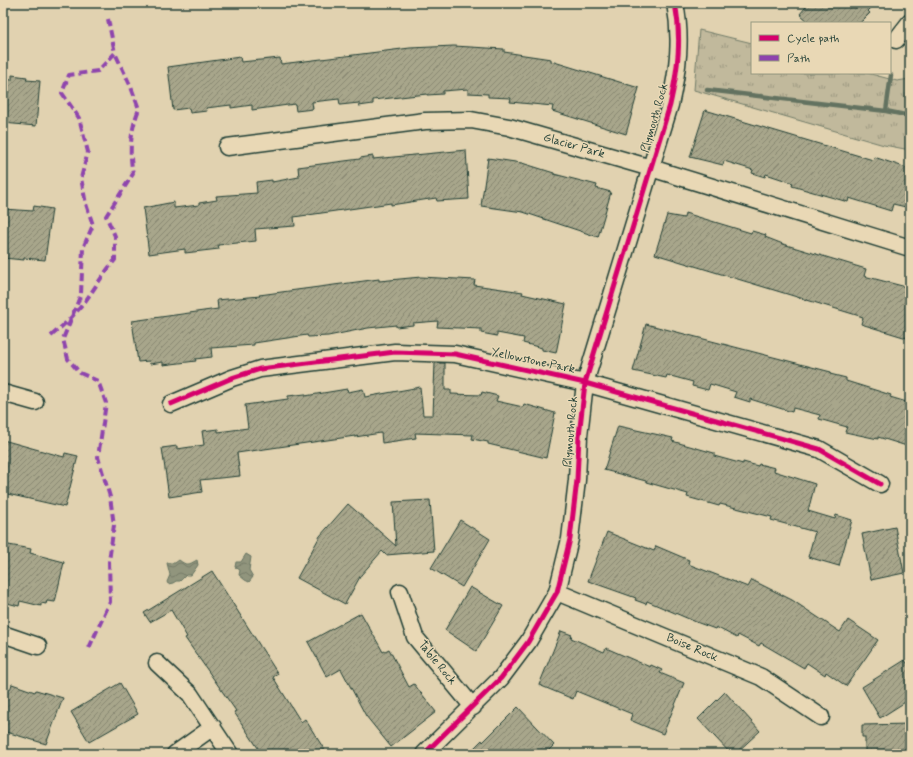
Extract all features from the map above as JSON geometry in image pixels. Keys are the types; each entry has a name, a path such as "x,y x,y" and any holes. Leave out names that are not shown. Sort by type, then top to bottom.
{"street":[{"name":"Plymouth Rock","path":"424,754 501,678 528,642 557,592 570,539 576,480 578,436 585,383 670,105 677,75 680,38 675,3"},
{"path":"896,40 910,22"},
{"name":"Glacier Park","path":"227,147 425,121 471,120 509,128 651,168 910,248"},
{"name":"Yellowstone Park","path":"171,404 232,378 260,369 395,352 455,354 585,383 819,449 880,484"},
{"path":"3,393 35,402"},
{"name":"Table Rock","path":"400,592 415,637 473,707"},
{"name":"Boise Rock","path":"557,592 762,677 821,717"},
{"path":"3,634 38,646"},
{"path":"157,663 190,694 230,754"},
{"path":"175,754 213,727"}],"green space":[{"path":"699,30 751,43 751,74 871,74 897,81 910,79 910,150 884,145 694,90"}],"water":[{"path":"246,554 251,557 249,570 253,577 249,582 239,575 240,570 235,567 236,562 241,562"},
{"path":"179,560 188,564 197,560 198,565 191,575 186,575 180,581 168,584 167,582 170,575 167,563 175,563"}],"building":[{"path":"809,3 876,3 868,11 870,13 861,22 809,22 800,14"},
{"path":"454,46 504,49 504,52 551,59 551,61 639,88 626,134 552,111 553,106 510,102 511,98 488,97 488,94 468,93 468,89 443,91 443,94 427,94 373,100 373,104 359,106 359,103 340,105 339,99 312,102 313,109 296,111 295,104 252,110 252,105 231,108 231,105 206,108 207,111 190,113 189,108 173,110 168,67 240,57 241,62 280,58 281,64 410,48"},
{"path":"12,75 27,77 26,80 40,81 36,126 3,123 3,79 12,80"},
{"path":"705,110 873,160 874,157 910,169 910,208 893,204 891,211 849,198 848,202 792,186 793,183 766,174 765,177 752,173 753,170 724,161 723,165 690,157"},
{"path":"466,150 469,199 437,201 436,198 294,217 295,226 255,229 256,241 218,245 219,249 185,253 185,249 149,254 143,208 174,202 174,208 199,205 199,203 217,200 216,196 257,193 256,182 272,180 272,182 299,177 298,167 373,156 373,159"},
{"path":"488,158 522,163 554,174 597,185 596,188 611,192 598,237 523,212 481,206"},
{"path":"34,206 52,209 45,260 3,258 3,209 33,211"},
{"path":"685,213 751,233 752,231 766,235 765,237 783,244 866,269 864,276 910,288 910,339 861,324 863,317 655,254 667,215 684,218"},
{"path":"421,277 475,280 474,285 523,292 522,294 566,304 556,353 523,343 524,338 497,333 497,336 481,333 481,329 437,327 438,321 413,323 413,325 396,327 396,325 368,328 328,336 308,337 307,335 254,343 254,345 211,348 212,357 195,359 196,361 163,365 163,362 150,364 149,361 138,362 132,321 218,309 217,300 260,296 259,295 379,279 379,281"},
{"path":"646,324 831,372 830,374 846,378 846,381 891,395 890,397 910,403 910,447 878,437 878,439 845,432 847,427 819,419 820,415 793,408 792,412 750,399 750,402 734,397 736,392 710,384 708,390 692,386 693,382 667,375 666,378 633,371"},
{"path":"435,363 445,363 445,390 451,390 451,394 481,395 482,392 498,396 496,401 523,407 524,404 555,413 546,458 472,439 473,435 415,433 416,438 382,443 381,433 237,453 240,476 200,480 202,492 169,497 162,448 177,446 177,449 204,445 202,431 218,429 218,432 248,428 245,405 288,399 288,396 305,394 305,396 347,389 348,392 363,389 365,397 420,387 423,415 433,415"},
{"path":"618,426 673,438 672,441 714,453 714,456 743,464 743,462 775,468 774,471 815,484 808,511 835,519 836,515 852,520 839,566 808,557 815,532 771,520 772,517 720,504 719,506 687,497 688,494 604,470"},
{"path":"3,440 64,457 65,453 78,456 65,507 3,493"},
{"path":"430,500 434,551 386,555 382,551 361,575 345,604 297,578 320,536 348,504 396,546 393,502"},
{"path":"460,520 490,539 462,587 431,568"},
{"path":"895,527 904,573 871,580 862,534"},
{"path":"607,532 654,551 656,546 689,560 688,564 748,587 752,580 792,600 840,632 848,620 878,640 846,686 826,672 825,675 807,663 804,668 761,643 759,646 738,635 737,638 716,627 715,629 647,601 646,604 635,600 636,598 588,581"},
{"path":"3,544 31,549 30,553 64,562 55,602 47,601 46,604 41,603 41,606 20,601 19,606 3,602"},
{"path":"212,571 278,674 273,677 301,722 305,719 324,749 316,754 262,754 234,712 236,711 185,638 187,637 171,610 150,622 144,613"},
{"path":"470,587 503,606 476,651 445,630"},
{"path":"361,613 383,652 389,649 409,687 414,684 436,712 391,747 366,716 341,669 327,677 308,642"},
{"path":"561,631 572,635 571,638 604,652 606,648 650,667 651,665 662,670 660,673 684,683 663,734 630,720 632,714 576,691 573,699 539,685"},
{"path":"905,660 910,668 910,699 880,718 862,687"},
{"path":"120,683 138,714 89,742 71,712"},
{"path":"12,684 35,692 36,690 63,698 46,744 3,731 3,688 10,690"},
{"path":"725,692 760,731 735,754 731,754 698,719"},
{"path":"518,707 554,745 545,754 468,754 482,740 483,742"},
{"path":"910,724 910,754 865,754 865,737 862,737 862,725"}],"waterway":[{"path":"891,75 886,111 910,116"},
{"path":"707,90 886,111"}],"marked path":[{"path":"89,648 110,602 109,561 114,525 110,497 98,457 106,403 98,381 80,373 68,359 63,339 81,294 83,248 93,225 86,204 81,178 88,152 79,118 62,93 69,75 98,71 115,53 108,19"},
{"path":"51,336 84,303 115,260 115,236 106,216 133,174 131,142 139,109 131,87 115,53"}],"cycle path":[{"path":"424,754 501,678 528,642 557,592 570,539 577,480 579,436 585,383 673,92 679,42 675,3"},
{"path":"171,404 232,378 260,369 395,352 455,354 585,383 819,449 880,484"}]}
